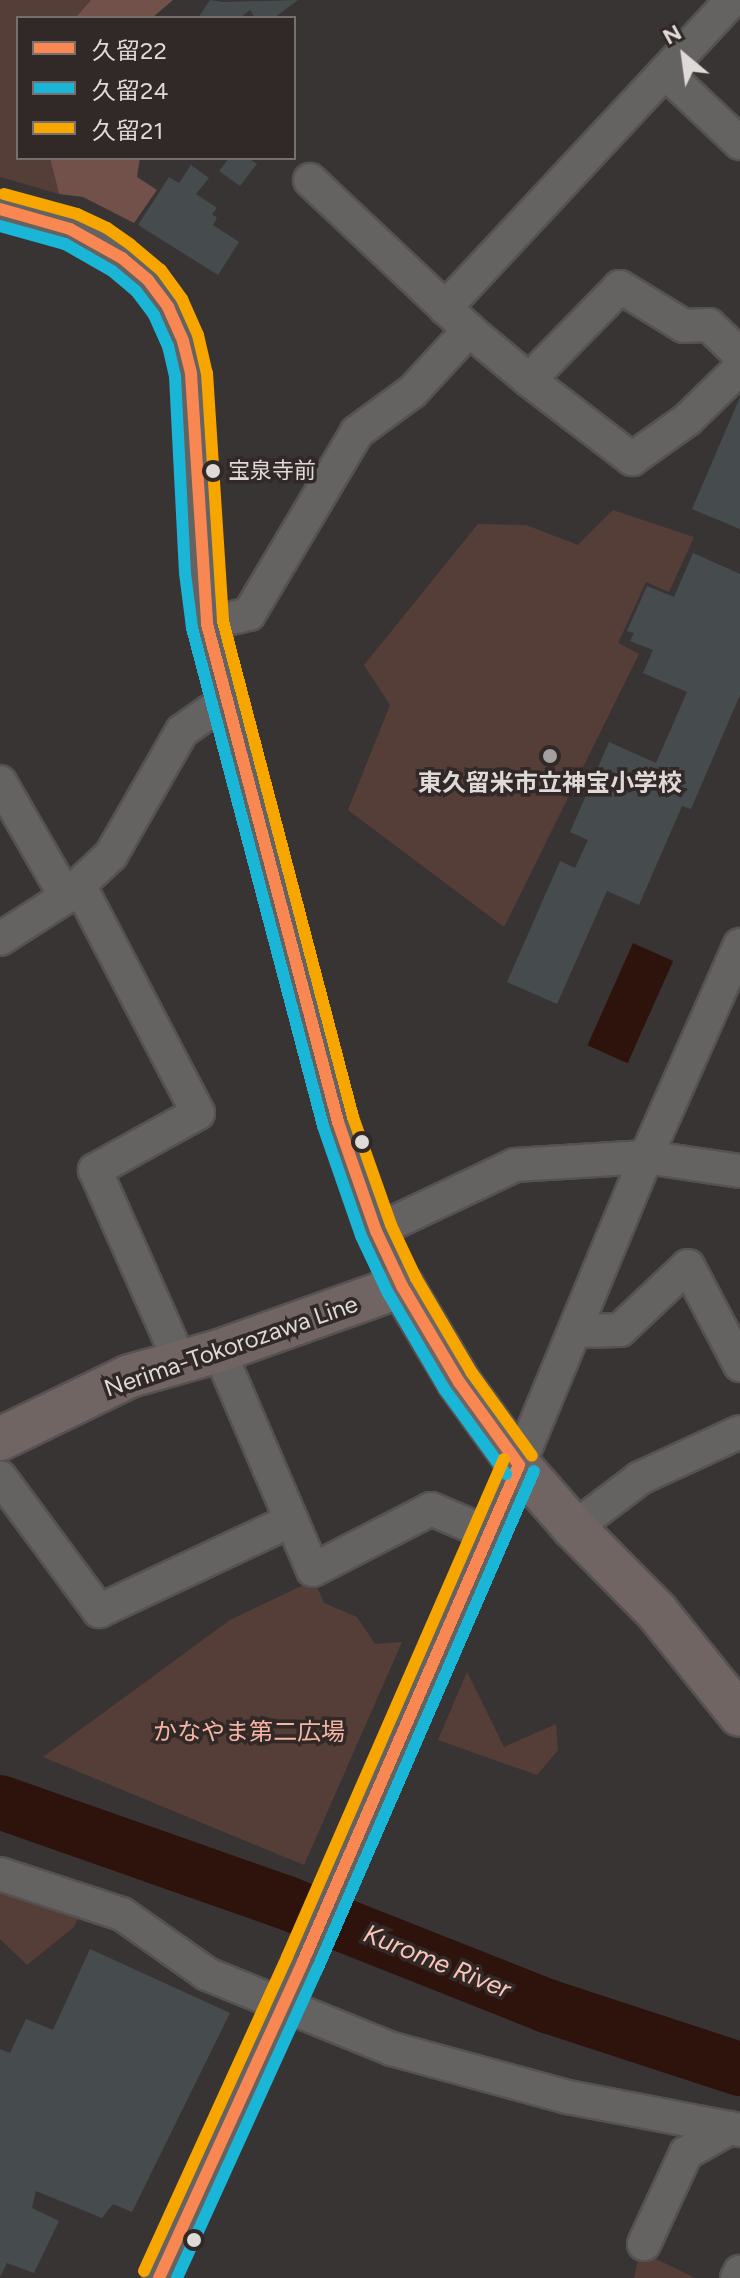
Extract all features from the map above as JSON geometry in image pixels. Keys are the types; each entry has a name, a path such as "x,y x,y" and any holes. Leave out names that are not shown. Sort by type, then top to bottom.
{"main road":[{"name":"Nerima-Tokorozawa Line","path":"0,1439 130,1376 199,1357 402,1286"},
{"path":"402,1286 459,1382 519,1465 574,1528 657,1612 740,1715"}],"street":[{"path":"445,308 732,0"},
{"path":"666,73 740,143"},
{"path":"310,180 469,330 529,380 632,459 688,419 739,370 738,353 709,325 684,326 620,287 529,380"},
{"path":"0,209 70,229 99,242 148,280 168,307 183,341 191,374 201,572 207,624 338,1122 376,1231 402,1286"},
{"path":"207,624 249,614 357,432 413,391 469,330"},
{"path":"0,939 73,891 111,855 182,731 211,711 227,706"},
{"path":"0,782 73,891 198,1113 95,1170 292,1520 313,1570 431,1509 490,1534"},
{"path":"159,2278 284,2003 490,1534 646,1157 740,945"},
{"path":"376,1231 515,1165 646,1157 740,1171"},
{"path":"576,1331 620,1330 688,1266 740,1365"},
{"path":"574,1528 640,1478 740,1432"},
{"path":"0,1477 99,1611 292,1520"},
{"path":"0,1874 122,1914 207,1974 392,2049 568,2097 735,2129"},
{"path":"644,2244 686,2153 735,2129"},
{"path":"737,2278 740,2272"}],"green space":[{"path":"0,0 91,0 77,16 16,16 16,160 50,160 59,194 0,177"},
{"path":"613,510 694,537 669,592 646,582 618,643 639,654 504,927 348,810 390,705 364,665 478,524 526,525 578,545"},
{"name":"かなやま第二広場","path":"314,1580 324,1603 357,1617 375,1644 402,1642 304,1865 43,1757 230,1620"},
{"path":"467,1672 504,1747 556,1724 558,1750 537,1775 438,1740"},
{"path":"0,1874 85,1902 74,1927 27,1965 0,1939"},
{"path":"640,2251 695,2278 634,2278"}],"shaded area":[{"path":"91,0 173,0 154,16 77,16"},
{"path":"50,160 140,160 137,177 157,190 134,223 83,197 59,194"},
{"path":"633,943 673,961 628,1063 587,1045"}],"building":[{"path":"210,0 298,0 277,16 254,16 250,10 242,16 199,16"},
{"path":"227,160 251,160 257,164 240,186 219,171"},
{"path":"191,165 209,178 196,194 217,208 212,214 217,218 213,225 239,242 218,275 138,225 169,177 179,183"},
{"path":"740,397 740,529 692,509"},
{"path":"693,553 740,574 740,695 691,809 682,806 639,905 607,891 557,1004 507,982 560,861 575,868 588,840 570,832 609,742 656,763 687,692 643,673 653,650 630,641 634,633 627,631 647,586 674,597"},
{"path":"90,1949 230,2013 132,2212 113,2204 102,2218 36,2191 32,2208 59,2221 34,2273 7,2263 0,2277 0,2049 10,2053 26,2019 53,2030"}],"waterway":[{"name":"Kurome River","path":"0,1802 287,1903 547,2006 740,2069"}],"transit line":[{"name":"久留21","path":"4,194 77,214 107,228 131,245 161,270 182,299 198,335 207,373 223,621 353,1117 391,1225 416,1278 472,1373 532,1456"},
{"name":"久留22","path":"0,209 70,229 122,258 148,280 168,307 183,341 191,374 207,624 338,1122 376,1231 402,1286 459,1382 519,1465"},
{"name":"久留24","path":"0,226 65,244 112,271 136,291 154,315 168,346 175,376 185,573 192,628 323,1126 361,1236 388,1293 445,1390 506,1474"},
{"name":"久留21","path":"144,2271 287,1957 504,1459"},
{"name":"久留22","path":"159,2278 302,1964 519,1465"},
{"name":"久留24","path":"177,2278 317,1970 534,1471"}],"place":[{"name":"宝泉寺前","path":"213,471"},
{"name":"東久留米市立神宝小学校","path":"550,756"}]}
